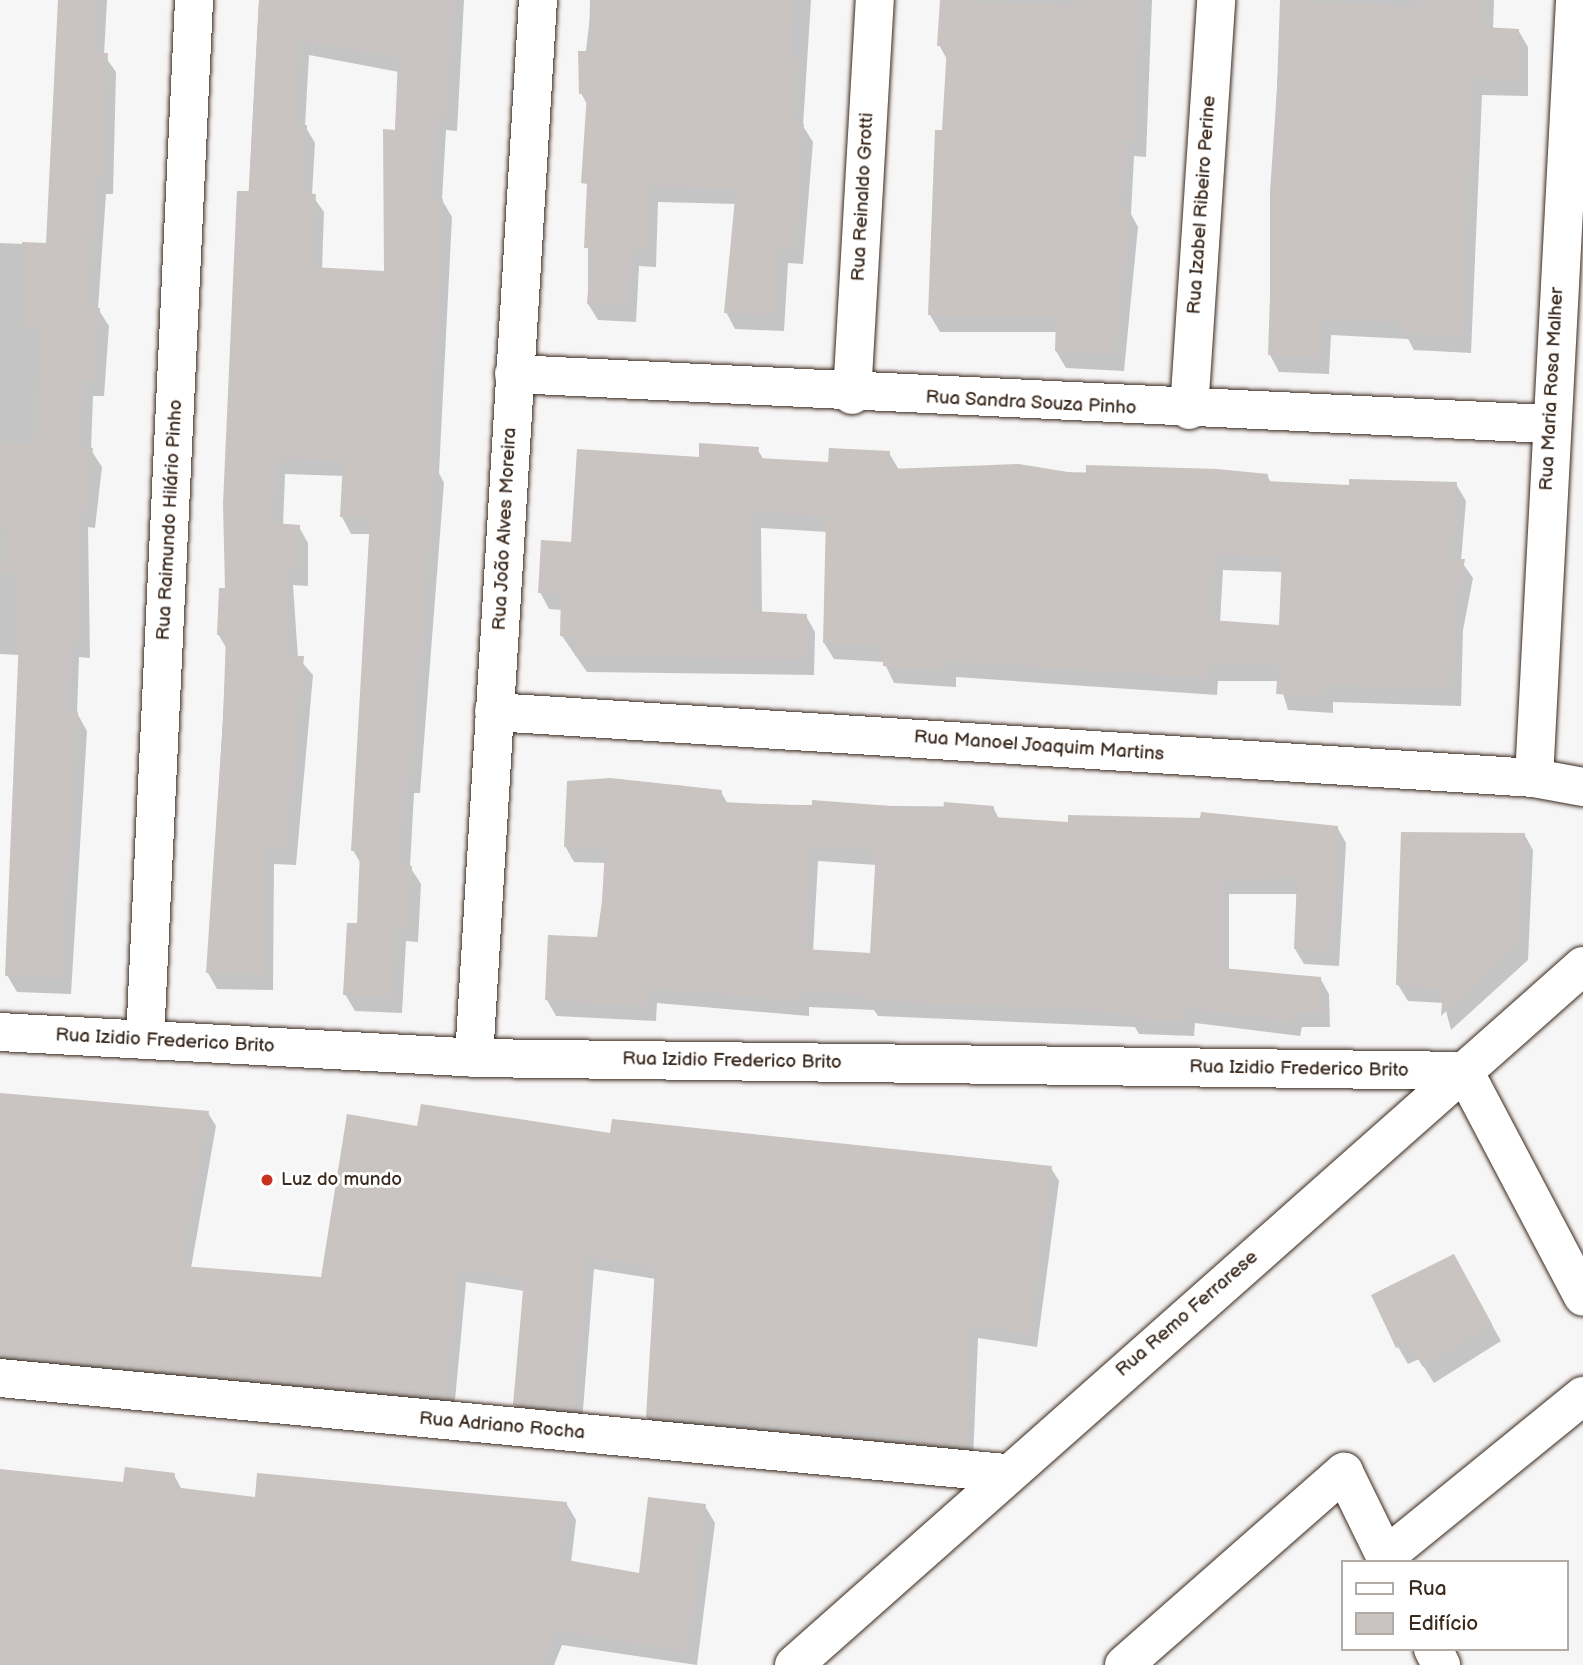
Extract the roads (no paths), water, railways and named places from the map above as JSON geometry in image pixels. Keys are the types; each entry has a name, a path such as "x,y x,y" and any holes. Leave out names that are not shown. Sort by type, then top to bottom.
{"street":[{"name":"Rua Raimundo Hilário Pinho","path":"145,1040 194,0"},
{"name":"Rua João Alves Moreira","path":"474,1058 538,0"},
{"name":"Rua Reinaldo Grotti","path":"852,395 875,0"},
{"name":"Rua Izabel Ribeiro Perine","path":"1189,410 1216,0"},
{"name":"Rua Maria Rosa Malher","path":"1534,778 1549,424 1575,0"},
{"name":"Rua Sandra Souza Pinho","path":"514,374 852,395 1549,424"},
{"name":"Rua Manoel Joaquim Martins","path":"494,712 1534,778 1583,787"},
{"name":"Rua Remo Ferrarese","path":"794,1665 1005,1474 1583,966"},
{"name":"Rua Izidio Frederico Brito","path":"0,1032 474,1058 1464,1071"},
{"path":"1464,1071 1583,1297"},
{"name":"Rua Adriano Rocha","path":"0,1378 1005,1474"},
{"path":"1124,1665 1344,1472 1387,1559 1583,1396"}],"place":[{"name":"Luz do mundo","path":"267,1180"}]}
